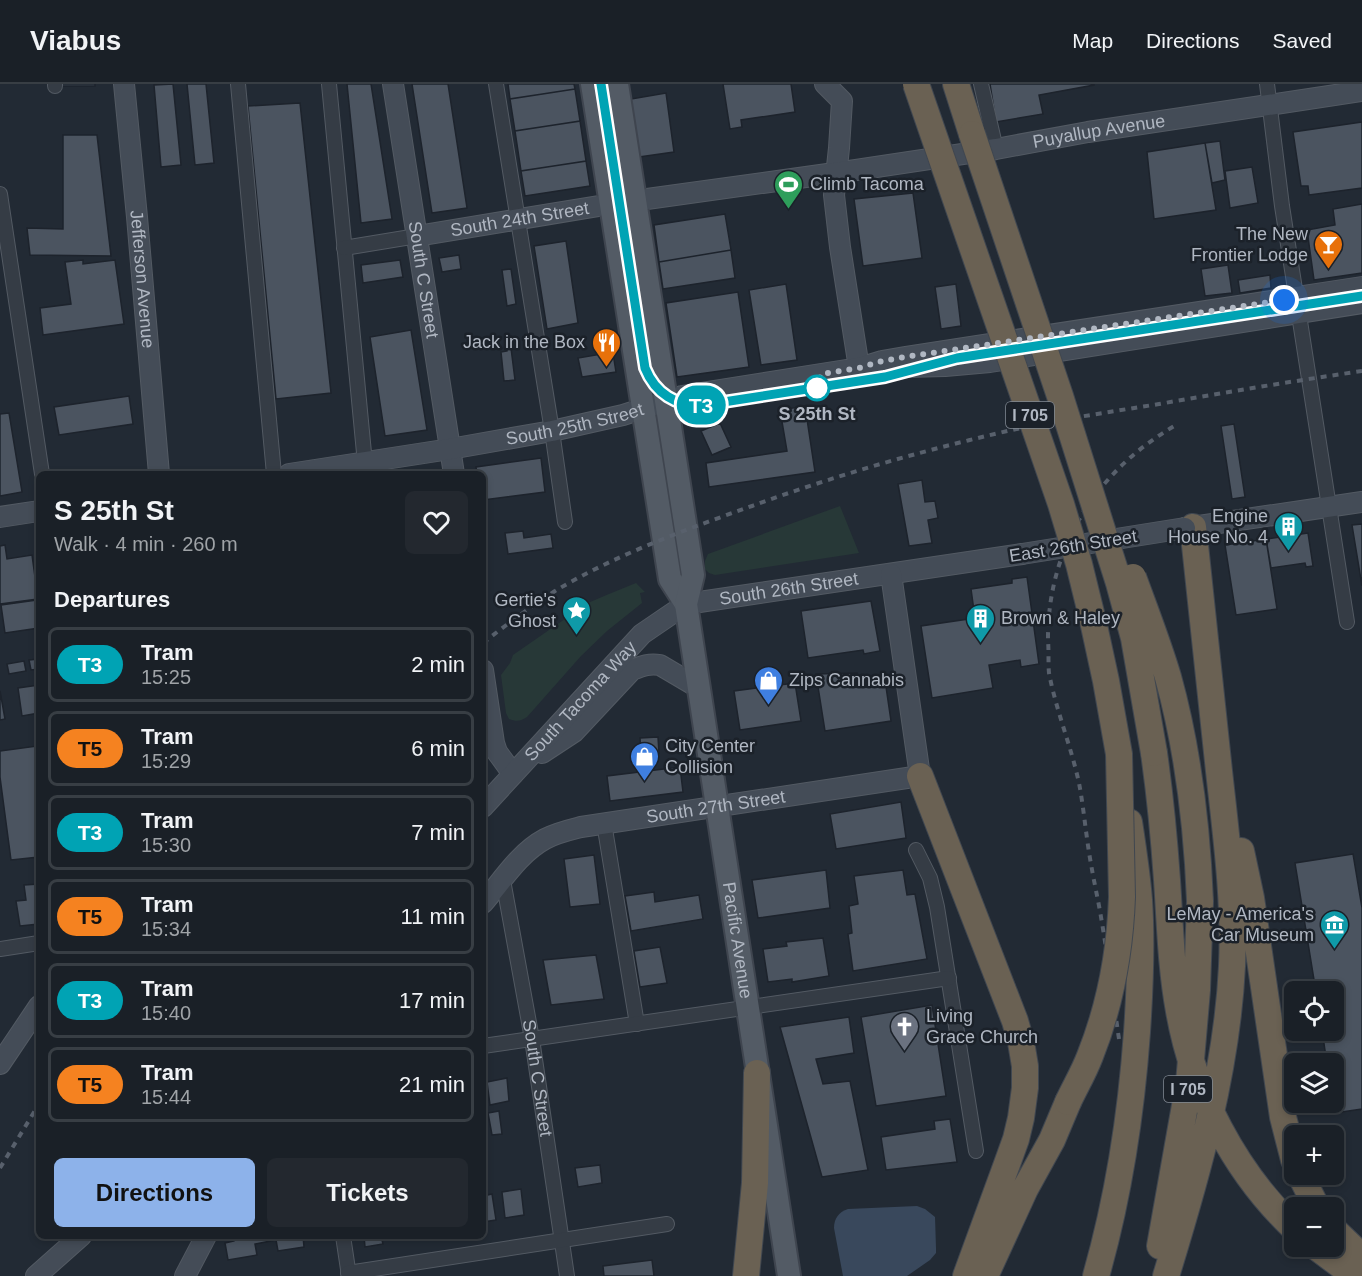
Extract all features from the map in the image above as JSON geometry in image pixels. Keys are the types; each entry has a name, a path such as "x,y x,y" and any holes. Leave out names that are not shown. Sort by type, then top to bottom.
{"highway":[{"name":"I 705","path":"916,84 1061,504 1093,621 1119,754"},
{"name":"I 705","path":"956,84 1060,396 1134,579 1168,679 1185,756 1198,857 1200,947 1193,1040 1184,1115 1155,1276"},
{"path":"961,84 972,134"},
{"path":"1060,396 1119,583 1134,638 1145,693 1161,801 1173,966 1181,1023 1203,1094 1227,1141 1244,1169 1284,1218"},
{"path":"1166,1276 1206,1135 1226,1030 1232,965 1229,862 1215,729 1189,527"},
{"path":"1215,729 1251,898 1285,1125"},
{"path":"985,1276 1025,1189 1052,1140 1090,1058 1100,1029 1114,970 1121,921 1119,754"},
{"path":"1096,1276 1112,1220 1126,1146 1140,993 1139,897 1119,754"},
{"path":"920,776 1015,1021 1025,1066 1024,1100 1016,1139 966,1276"},
{"path":"746,1276 755,1183 757,1073"},
{"path":"1344,1240 1362,1257"},
{"path":"1330,1257 1355,1276"}],"main road":[{"name":"Pacific Avenue","path":"592,84 670,579 686,604"},
{"name":"Pacific Avenue","path":"617,84 693,575 686,604 789,1276"}],"street":[{"name":"Jefferson Avenue","path":"124,84 159,471"},
{"path":"238,84 274,471"},
{"path":"329,84 365,468"},
{"name":"South C Street","path":"393,84 454,471"},
{"path":"496,84 565,522"},
{"path":"825,84 843,93 834,195 859,368"},
{"path":"981,84 996,149"},
{"path":"1267,84 1282,206 1347,622"},
{"name":"Puyallup Avenue","path":"837,172 1362,91"},
{"name":"South 24th Street","path":"344,248 634,200 837,172"},
{"path":"0,194 42,471"},
{"path":"1297,306 1362,287"},
{"path":"1297,306 1362,303"},
{"name":"South 25th Street","path":"327,471 365,468 450,449 552,431 612,418 682,396 859,368 883,369 981,363 1297,306"},
{"name":"East 26th Street","path":"891,574 1362,502"},
{"path":"0,517 36,511"},
{"path":"891,574 920,776"},
{"name":"South 26th Street","path":"686,604 891,574"},
{"name":"South Tacoma Way","path":"486,804 642,634 686,604"},
{"path":"486,690 497,752 516,771 574,732 632,670 644,664 660,664 699,688"},
{"name":"South 27th Street","path":"486,900 520,858 544,839 581,826 920,776"},
{"path":"604,824 637,1024"},
{"path":"916,850 930,878 937,907 976,1151"},
{"name":"South C Street","path":"503,880 532,1039 567,1276"},
{"path":"0,949 36,943"},
{"path":"486,1046 949,978"},
{"path":"0,1064 36,1010"},
{"path":"343,1239 349,1275 667,1224"},
{"path":"36,1276 78,1239"},
{"path":"185,1276 204,1239"}],"shaded area":[{"path":"840,506 859,553 715,575 705,569 708,554"},
{"path":"636,583 645,592 640,593 642,603 607,631 581,656 527,717 519,721 509,719 506,713 501,675 513,655 588,603"}],"water":[{"path":"917,1206 935,1217 936,1253 930,1260 907,1276 843,1276 834,1228 836,1218 842,1212 848,1209"}],"building":[{"path":"61,84 95,84 95,86 61,86"},
{"path":"173,84 181,165 161,167 154,85"},
{"path":"187,84 206,84 214,163 195,165"},
{"path":"347,84 371,84 392,219 361,223"},
{"path":"412,84 448,84 467,208 432,213"},
{"path":"508,84 574,84 575,89 510,99"},
{"path":"723,84 791,84 795,112 741,120 742,127 730,129"},
{"path":"990,84 1094,85 1039,95 1043,114 996,122"},
{"path":"575,89 580,121 515,131 510,99"},
{"path":"666,93 674,152 639,157 631,99"},
{"path":"300,103 331,393 276,399 248,106"},
{"path":"580,121 586,161 521,171 515,131"},
{"path":"1362,122 1362,188 1309,195 1308,186 1301,186 1293,132"},
{"path":"63,135 97,135 111,256 30,255 27,228 63,229"},
{"path":"1220,141 1225,180 1212,183 1205,143"},
{"path":"1205,143 1216,210 1154,219 1147,152"},
{"path":"586,161 590,186 525,196 521,171"},
{"path":"1252,167 1258,203 1230,208 1225,171"},
{"path":"913,193 922,258 863,266 854,199"},
{"path":"1362,204 1362,273 1314,280 1307,230 1335,225 1333,209"},
{"path":"725,214 731,250 659,262 654,225"},
{"path":"566,241 578,323 547,329 534,246"},
{"path":"731,250 735,278 663,289 659,262"},
{"path":"459,255 461,269 442,272 439,258"},
{"path":"83,260 83,264 115,260 124,324 43,335 40,308 71,304 65,262"},
{"path":"400,260 403,277 363,283 361,265"},
{"path":"1228,265 1232,293 1205,296 1201,269"},
{"path":"511,269 516,304 507,306 502,270"},
{"path":"1270,275 1271,288 1240,293 1238,280"},
{"path":"786,284 797,360 761,365 749,290"},
{"path":"956,284 961,326 941,329 935,287"},
{"path":"738,292 749,367 677,377 666,303"},
{"path":"411,330 427,430 385,436 370,337"},
{"path":"505,340 510,340 515,380 504,381 501,352 507,351"},
{"path":"611,341 616,372 582,377 578,358 602,354 600,343"},
{"path":"129,396 133,424 59,435 54,407"},
{"path":"805,406 815,472 709,487 706,463 787,451 780,410"},
{"path":"9,413 22,492 0,496 0,414"},
{"path":"720,423 731,447 712,455 701,431"},
{"path":"1234,424 1245,497 1232,499 1221,426"},
{"path":"541,458 545,492 486,500 486,471 477,471 476,467"},
{"path":"922,480 925,502 935,501 938,518 928,520 932,543 909,546 898,484"},
{"path":"1362,524 1362,586 1352,525"},
{"path":"523,531 524,538 551,534 553,548 508,554 505,533"},
{"name":"Engine House No. 4","path":"1308,533 1313,566 1306,567 1305,563 1271,568 1266,539"},
{"path":"1266,539 1277,609 1236,615 1225,545"},
{"path":"5,545 7,559 32,555 36,599 0,604 0,546"},
{"name":"Brown & Haley","path":"1027,577 1039,664 1021,667 1020,660 989,665 993,688 932,698 921,626 975,618 971,589 1012,583 1012,579"},
{"path":"36,600 36,628 5,633 1,605"},
{"path":"871,601 880,651 864,654 863,650 808,658 801,611"},
{"path":"36,659 36,669 31,670 29,660"},
{"path":"24,661 26,671 9,674 7,664"},
{"path":"857,673 858,684 885,680 891,721 825,731 816,674"},
{"name":"Zips Cannabis","path":"795,683 801,721 740,730 734,691"},
{"path":"36,685 36,714 22,716 18,688"},
{"path":"0,691 5,719 0,720"},
{"path":"658,737 659,753 641,755 640,738"},
{"path":"36,746 36,857 11,860 0,777 0,751"},
{"path":"680,767 683,792 610,801 607,776"},
{"path":"901,802 906,838 836,849 830,814"},
{"name":"LeMay - America's Car Museum","path":"1353,854 1362,908 1362,1109 1344,1112 1344,1053 1325,1053 1324,1041 1344,1041 1344,981 1314,981 1295,863"},
{"path":"594,855 600,904 570,907 564,859"},
{"path":"826,870 830,908 758,918 752,880"},
{"path":"903,870 907,895 915,894 927,959 853,971 848,934 852,933 849,906 858,904 854,876"},
{"path":"36,884 36,924 20,926 16,901 26,900 24,885"},
{"path":"654,892 655,902 699,895 703,919 631,931 625,896"},
{"path":"823,938 829,976 792,982 792,979 768,982 763,949 787,946 786,942"},
{"path":"660,947 667,983 640,987 634,951"},
{"path":"596,955 604,999 551,1005 543,960"},
{"path":"932,1005 946,1096 876,1106 861,1017"},
{"path":"849,1017 854,1053 816,1059 823,1084 850,1081 868,1170 822,1177 780,1027"},
{"path":"507,1078 509,1101 490,1105 487,1082"},
{"path":"499,1111 502,1134 492,1135 488,1113"},
{"path":"950,1119 957,1162 886,1170 881,1137 935,1129 934,1121"},
{"path":"600,1165 602,1183 578,1187 575,1168"},
{"path":"521,1189 524,1215 505,1218 502,1192"},
{"path":"492,1194 496,1220 486,1222 486,1195"},
{"path":"234,1239 303,1239 304,1247 278,1251 276,1240 255,1244 257,1255 228,1260 225,1243 234,1241"},
{"path":"364,1239 382,1239 383,1244 365,1247"},
{"path":"652,1260 654,1276 604,1276 603,1266"}],"tram line":[{"path":"601,84 645,368 654,385 668,397 684,404 703,405 885,377 957,358 1362,296"},
{"name":"T3","path":"601,84 645,368 657,389 679,403 704,405 817,388 891,375 957,358 1362,296"}],"railway":[{"path":"486,641 555,591 627,554 727,515 848,474 946,446 1030,426 1362,371"},
{"path":"1119,1039 1079,783 1049,673 1050,607 1056,574 1067,544 1082,515 1100,489 1122,465 1147,444 1176,425"},
{"path":"0,1168 36,1109"}],"place":[{"name":"Climb Tacoma","path":"789,210"},
{"name":"The New Frontier Lodge","path":"1329,270"},
{"name":"Jack in the Box","path":"606,368"},
{"name":"S 25th St","path":"817,388"},
{"name":"Engine House No. 4","path":"1289,552"},
{"name":"Gertie's Ghost","path":"577,636"},
{"name":"Brown & Haley","path":"980,644"},
{"name":"Zips Cannabis","path":"768,706"},
{"name":"City Center Collision","path":"644,782"},
{"name":"LeMay - America's Car Museum","path":"1335,950"},
{"name":"Living Grace Church","path":"905,1052"}],"route":[{"path":"817,388 821,374 859,368 882,361 1284,300"}]}
